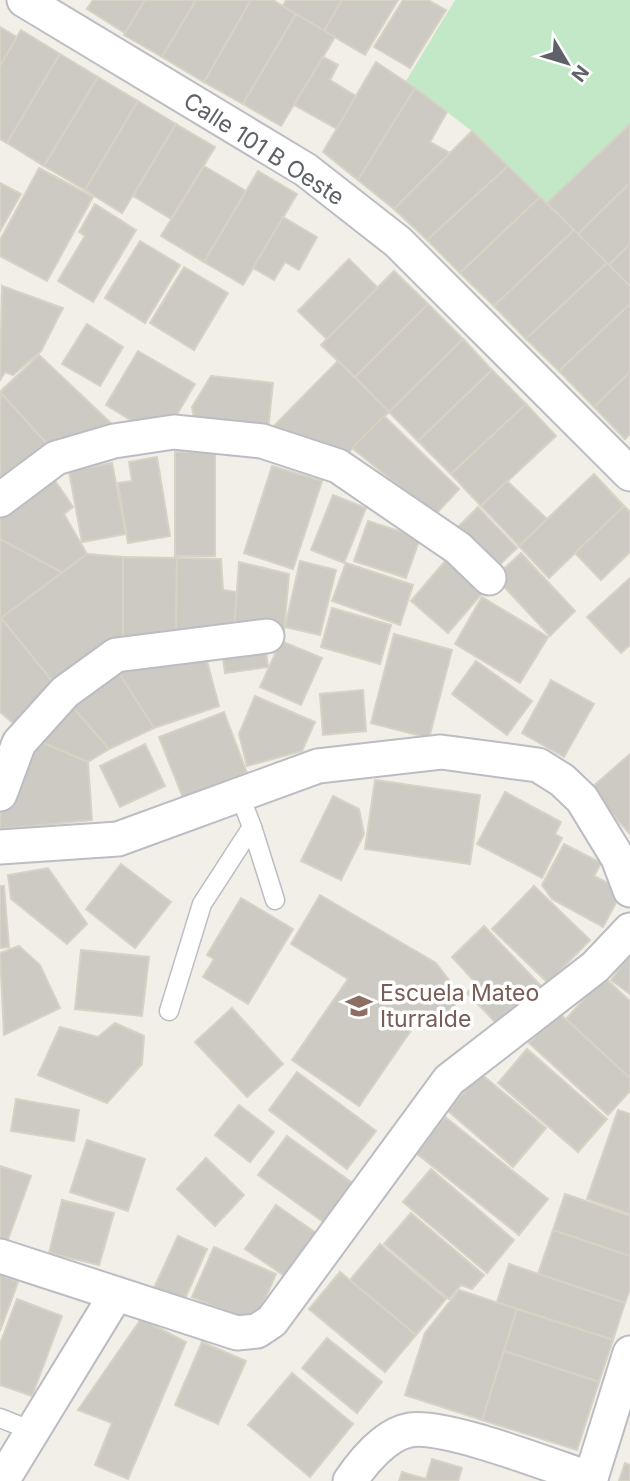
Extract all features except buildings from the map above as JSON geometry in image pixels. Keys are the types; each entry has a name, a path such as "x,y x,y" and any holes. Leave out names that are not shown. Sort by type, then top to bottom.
{"street":[{"name":"Calle 101 B Oeste","path":"24,0 306,170 398,242 630,474"},
{"path":"0,499 55,458 114,440 174,432 262,441 338,466 458,548 489,578"},
{"path":"0,794 19,743 65,692 116,655 267,636"},
{"path":"0,848 118,839 318,765 440,752 538,765 562,780 582,799 618,858 630,890"},
{"path":"0,1256 115,1296 237,1332 257,1331 272,1321 449,1080 595,967 630,930"},
{"path":"2,1481 115,1296"},
{"path":"350,1481 383,1443 409,1430 441,1431 590,1480 630,1353"}],"lane":[{"path":"240,796 275,900"},
{"path":"169,1011 202,904 252,827"},
{"path":"0,1418 33,1431"}],"green space":[{"path":"455,0 630,0 630,124 547,203 472,131 406,81"}],"place":[{"name":"Escuela Mateo Iturralde","path":"359,1006"}]}
